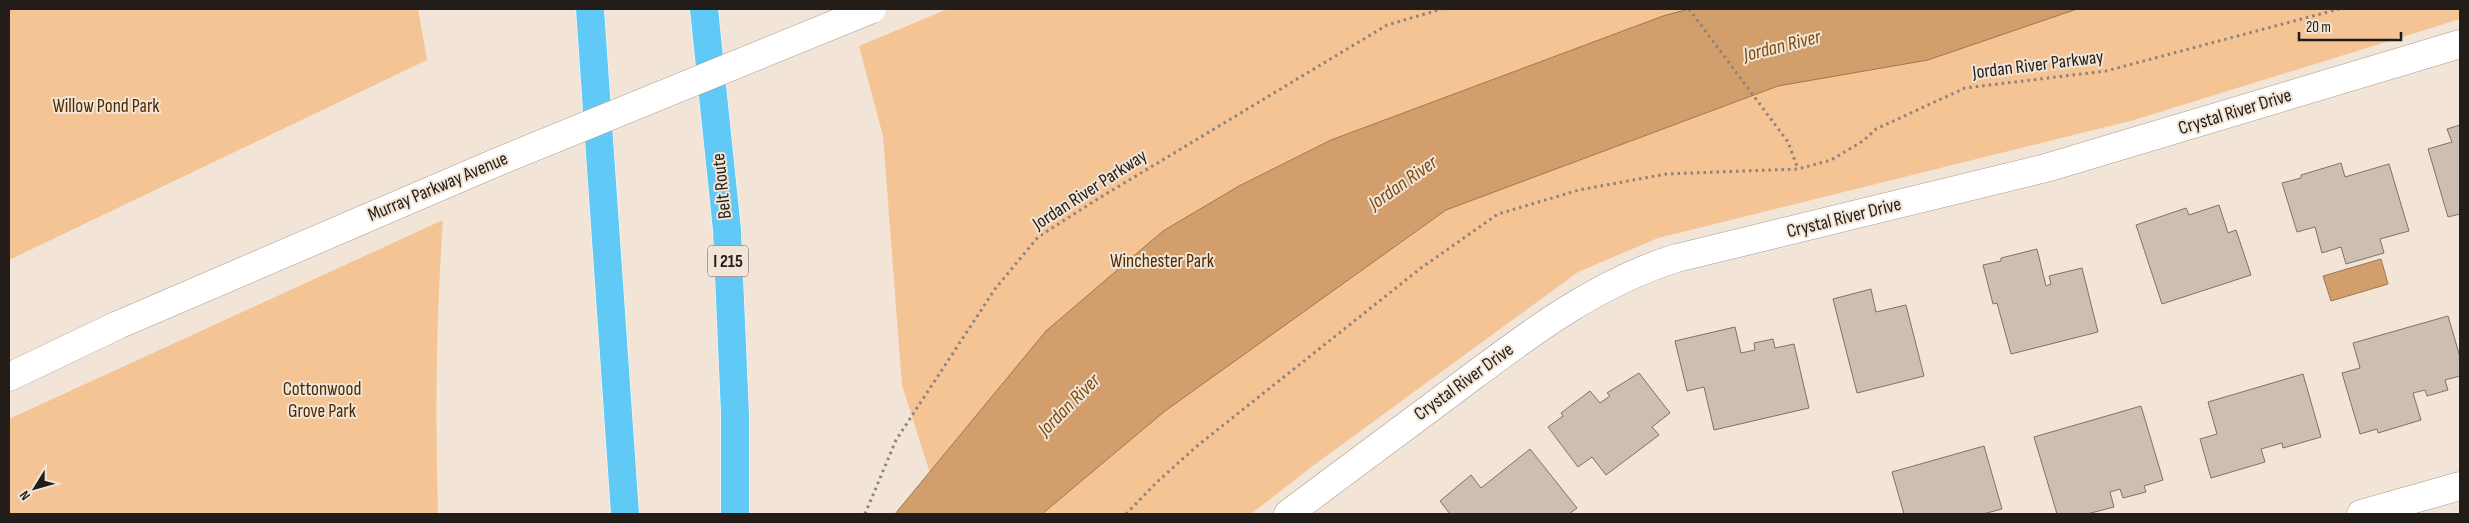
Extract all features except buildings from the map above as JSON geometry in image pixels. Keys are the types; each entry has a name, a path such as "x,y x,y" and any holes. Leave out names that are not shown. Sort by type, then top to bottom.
{"highway":[{"path":"590,9 624,514"},
{"name":"Belt Route","path":"704,9 727,230 735,414 735,514"}],"street":[{"name":"Murray Parkway Avenue","path":"9,377 118,325 495,163 872,9"},
{"name":"Crystal River Drive","path":"1288,514 1556,316 1644,268 1677,258 2046,168 2460,44"},
{"path":"2361,514 2460,486"}],"path":[{"name":"Jordan River Parkway","path":"865,514 896,440 995,289 1038,237 1096,200 1387,26 1442,9"},
{"path":"1689,9 1788,142 1798,169"},
{"name":"Jordan River Parkway","path":"1126,514 1157,482 1204,440 1421,268 1498,214 1579,190 1666,174 1798,169 1831,160 1863,141 1876,129 1965,88 2106,71 2338,9"}],"green space":[{"name":"Willow Pond Park","path":"9,9 418,9 427,60 9,260"},
{"name":"Winchester Park","path":"948,9 2460,9 2460,19 2134,120 1658,238 1578,272 1314,465 1251,514 943,514 902,385 883,136 859,46"},
{"name":"Cottonwood Grove Park","path":"443,220 437,367 438,514 9,514 9,419"}],"water":[{"name":"Jordan River","path":"1689,9 2077,9 1928,60 1778,86 1446,210 1165,411 1042,514 895,514 1046,331 1163,231 1239,186 1331,140 1663,16"},
{"path":"2381,259 2388,284 2331,301 2323,276"}]}
